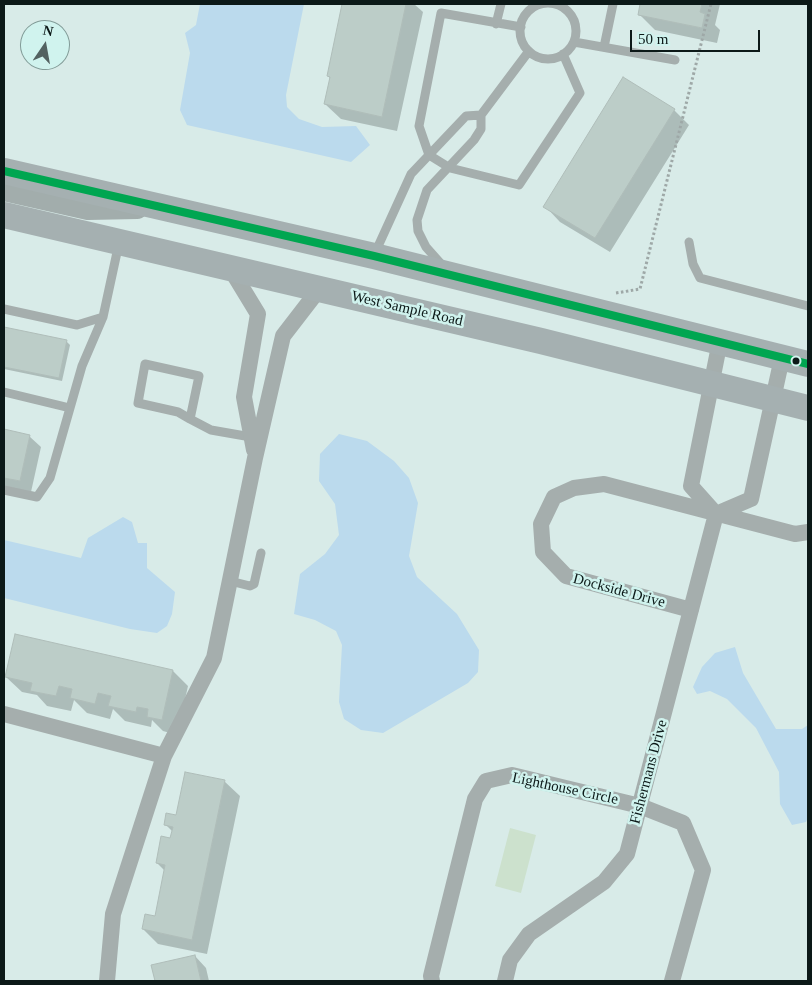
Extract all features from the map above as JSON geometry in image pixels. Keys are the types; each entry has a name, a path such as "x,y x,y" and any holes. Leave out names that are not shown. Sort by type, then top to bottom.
{"main road":[{"path":"4,171 374,256 808,364"},
{"name":"West Sample Road","path":"4,215 320,288 808,408"}],"street":[{"path":"4,189 88,208 154,206"},
{"path":"230,268 258,314 244,397 255,458"},
{"path":"108,981 113,914 164,756 214,658 255,458 283,336 320,288"},
{"path":"720,342 691,486 716,514 751,499 782,358"},
{"name":"Dockside Drive","path":"691,610 566,576 543,552 541,524 554,497 574,488 604,484 795,534 808,532"},
{"name":"Fishermans Drive","path":"505,981 510,960 529,934 604,882 627,854 716,514"},
{"path":"4,714 164,756"},
{"name":"Lighthouse Circle","path":"432,981 431,976 475,799 486,780 512,775 640,806 683,823 703,870 672,981"}],"lane":[{"path":"496,24 500,4"},
{"path":"545,4 554,4 568,12 573,19 576,27 574,42 563,54 545,59 530,51 524,45 521,27 529,12 545,4"},
{"path":"604,47 613,4"},
{"path":"521,27 496,24 442,8 419,126 429,155 450,168 519,185 580,93 563,54"},
{"path":"574,42 675,60"},
{"path":"450,275 426,247 418,231 417,220 427,190 450,168 481,129 481,115 530,51"},
{"path":"374,256 411,174 466,116 481,115"},
{"path":"4,490 37,497 50,478 82,366 103,317 120,241"},
{"path":"689,242 693,264 700,278 808,306"},
{"path":"4,309 77,325 103,317"},
{"path":"190,419 199,376 145,364 138,403 178,412 190,419 211,430 251,437"},
{"path":"4,392 70,408"},
{"path":"230,581 250,586 254,584 261,553"}],"path":[{"path":"615,293 640,288 712,4"}],"green space":[{"path":"510,828 536,835 521,893 495,886"}],"water":[{"path":"200,4 304,4 286,95 287,107 299,119 322,127 356,126 370,145 351,162 187,125 180,110 190,53 185,33 196,25"},
{"path":"339,434 367,441 394,461 409,478 418,503 409,556 417,577 457,614 479,650 478,672 468,683 383,733 361,730 344,719 339,702 342,645 336,631 315,620 294,614 300,574 325,554 339,535 335,504 319,481 320,454"},
{"path":"123,517 132,522 138,543 147,543 147,568 175,592 172,614 167,626 157,633 130,629 4,598 4,540 81,558 88,538"},
{"path":"735,647 743,673 776,729 802,729 808,725 808,817 806,822 792,825 780,804 779,772 756,728 727,699 710,691 697,694 693,687 702,667 715,653"}],"building":[{"path":"342,4 406,4 382,117 324,104 330,77 327,76"},
{"path":"640,4 702,4 700,12 705,14 702,28 638,15"},
{"path":"623,77 675,109 595,238 543,207"},
{"path":"4,327 67,340 59,378 4,367"},
{"path":"4,429 30,435 20,481 4,478"},
{"path":"15,634 173,670 162,720 147,717 148,709 137,707 136,712 108,706 111,696 98,693 95,704 70,698 72,689 59,686 56,696 30,691 32,683 5,677"},
{"path":"185,772 225,780 192,940 142,929 145,914 155,916 165,865 156,863 161,836 170,838 173,827 164,825 166,813 176,815"},
{"path":"195,955 201,981 155,981 151,965"}],"transit line":[{"path":"4,171 374,256 808,364"}]}
